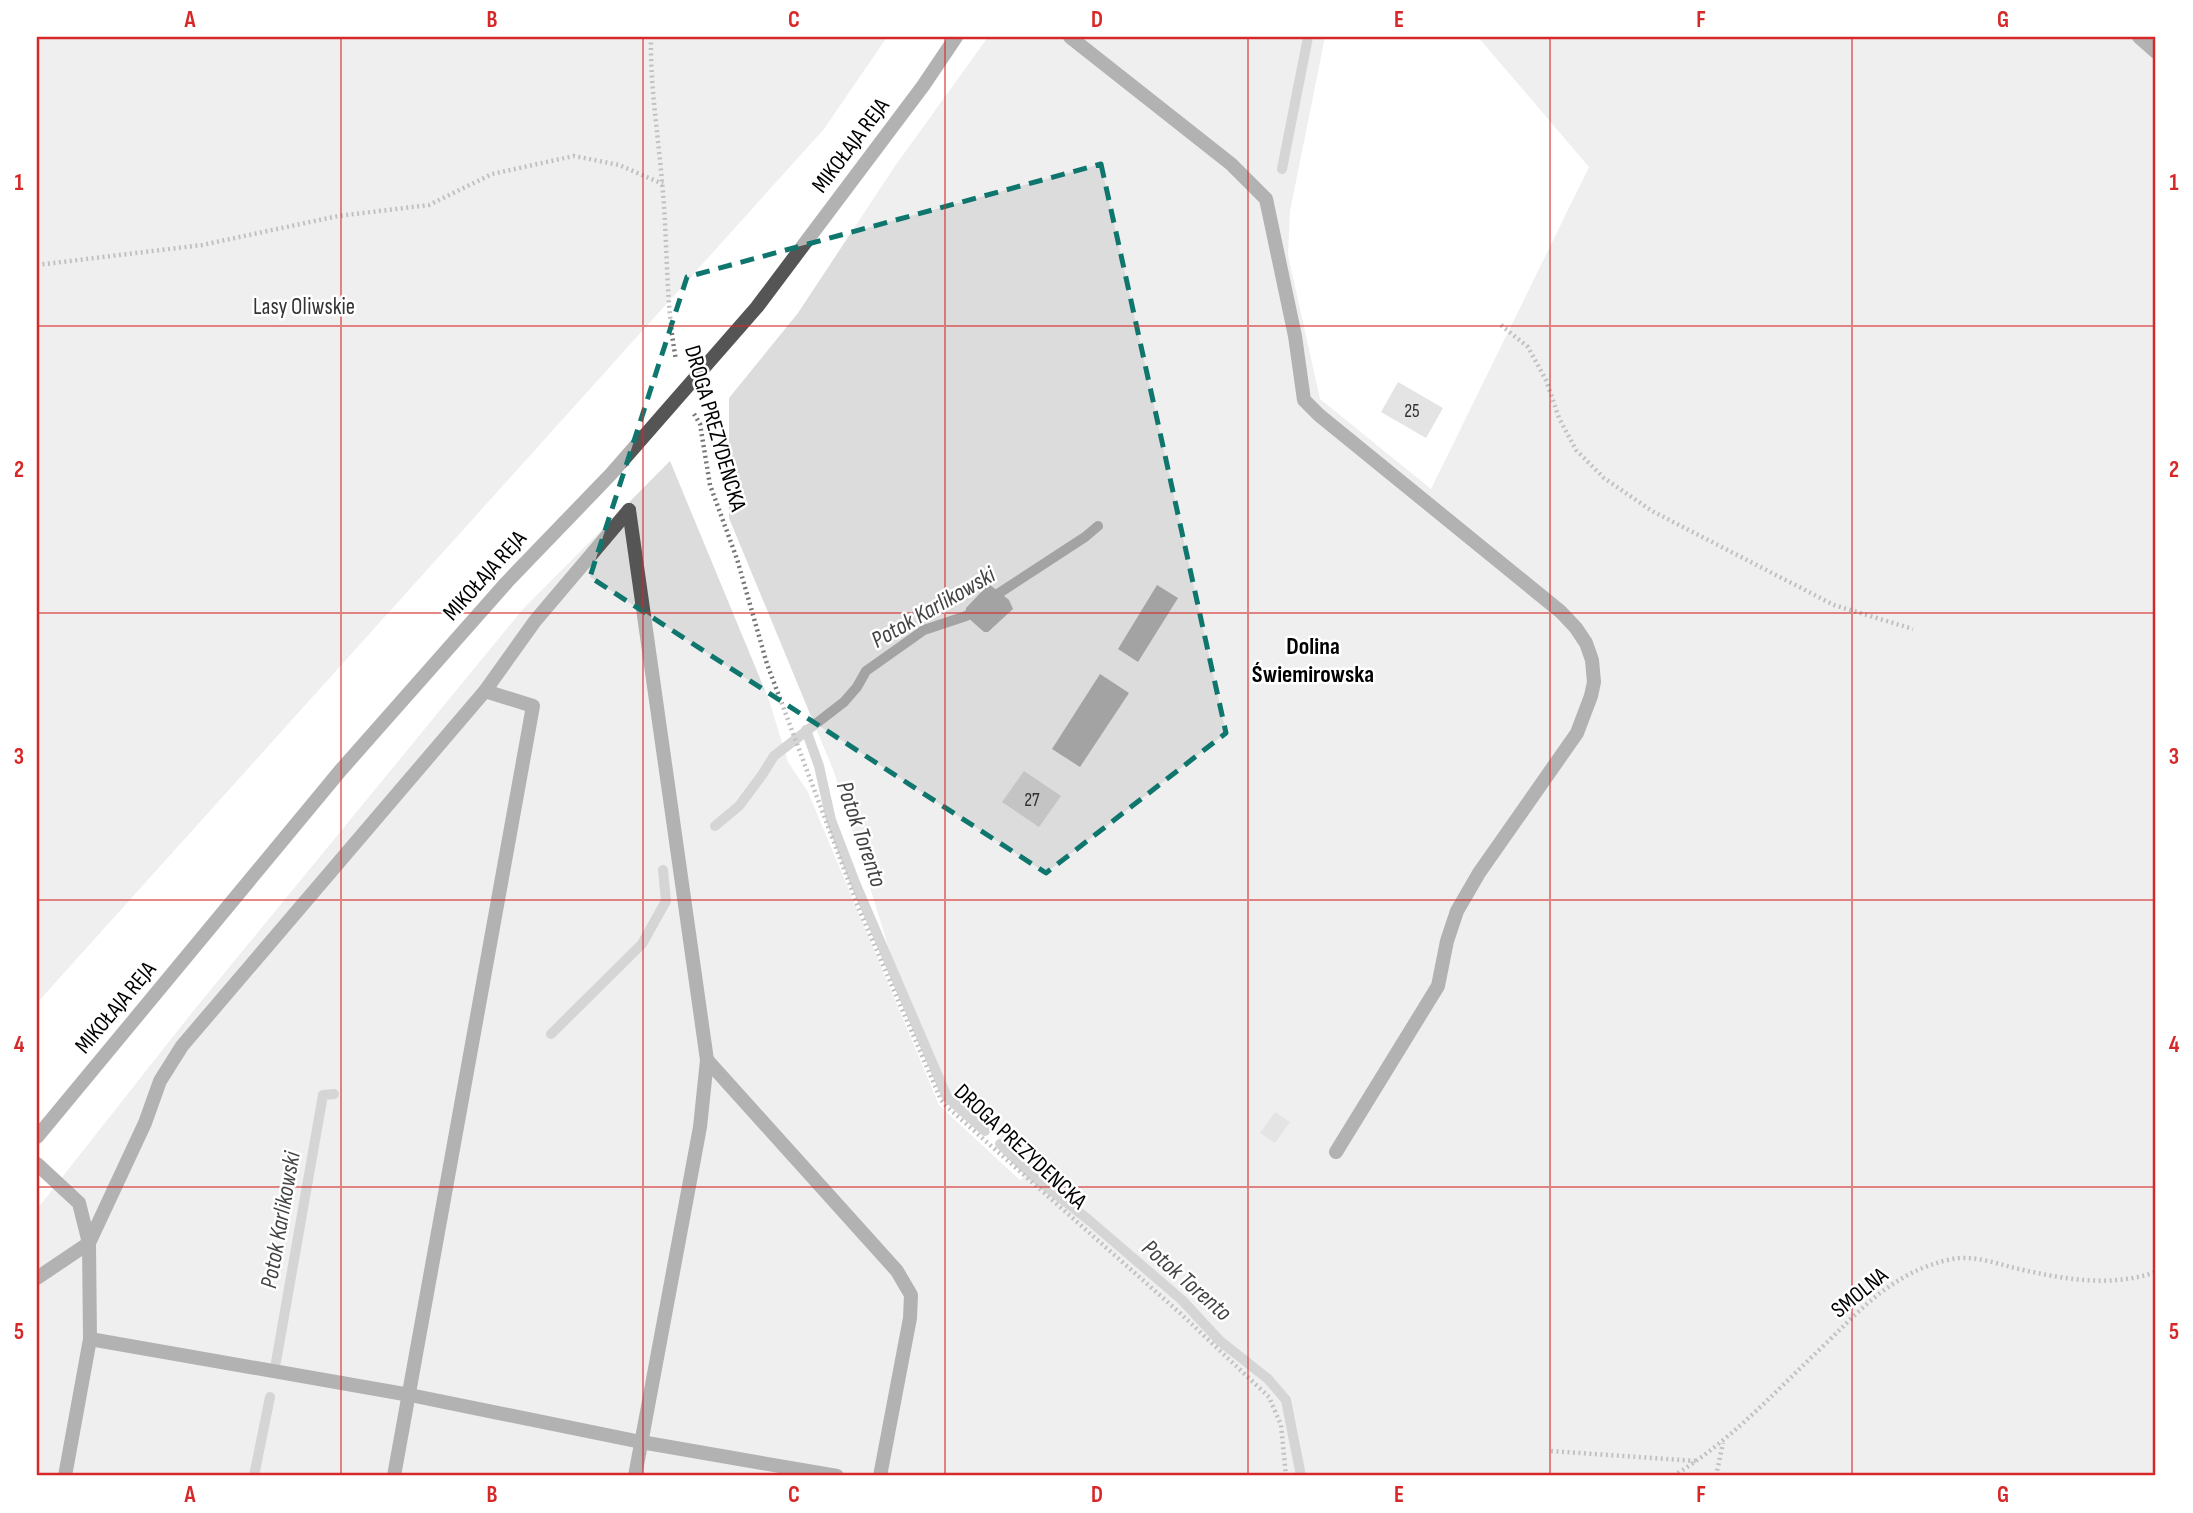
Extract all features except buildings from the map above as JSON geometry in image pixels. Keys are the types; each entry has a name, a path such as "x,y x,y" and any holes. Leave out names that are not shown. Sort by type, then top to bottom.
{"street":[{"name":"MIKOŁAJA REJA","path":"37,1137 340,771 506,582 611,474 683,394 757,307 923,86 956,37"},
{"path":"1070,37 1231,164 1266,199 1295,336 1304,400 1561,612 1586,643 1592,660 1594,682 1577,733 1479,873 1457,912 1447,941 1438,986 1336,1152"},
{"path":"2139,37 2156,52"},
{"path":"37,1278 89,1243 145,1123 160,1081 182,1046 485,691 535,621 629,510 707,1060 700,1127 635,1476"},
{"path":"394,1476 533,706 485,691"},
{"path":"707,1060 897,1271 911,1295 880,1476"},
{"path":"37,1164 79,1203 89,1243 90,1339 65,1476"},
{"path":"90,1339 410,1395 641,1442 837,1476"}],"path":[{"name":"DROGA PREZYDENCKA","path":"651,37 650,72 663,184 667,292 683,394 700,424 710,485 737,559 767,664 859,909 941,1100 1180,1313 1269,1397 1281,1425 1286,1476"},
{"path":"37,265 202,244 338,216 429,205 492,174 574,156 619,165 663,184"},
{"path":"1501,325 1528,347 1546,380 1559,418 1576,450 1604,478 1652,511 1834,605 1913,629"},
{"name":"SMOLNA","path":"1673,1476 1724,1441 1885,1287 1913,1273 1965,1258 2063,1279 2092,1282 2138,1278 2156,1272"},
{"path":"1716,1476 1724,1441"},
{"path":"1551,1451 1698,1461"}],"highlighted area":[{"path":"1101,164 1226,733 1046,873 590,577 687,277"}],"green space":[{"name":"Lasy Oliwskie","path":"37,37 887,37 824,129 37,1003"},
{"path":"988,37 1325,37 1290,211 1288,255 1320,399 1431,489 1589,167 1478,37 2156,37 2156,1476 37,1476 37,1209 190,1015 523,609 670,461 769,700 788,762 808,792 939,1105 1020,1180 1032,1171 1013,1150 950,1097 894,965 834,772 729,518 729,398 798,313 895,166"}],"shaded area":[{"path":"989,584 1009,600 1013,609 988,632 984,632 966,616 966,608"},
{"path":"1157,585 1178,598 1138,662 1118,649"},
{"path":"1100,674 1129,693 1080,767 1052,749"}],"waterway":[{"name":"Potok Karlikowski","path":"1282,169 1308,37"},
{"name":"Potok Karlikowski","path":"990,599 1098,526"},
{"name":"Potok Karlikowski","path":"715,826 739,806 774,756 844,702 866,671 924,630 966,616 977,609"},
{"name":"Potok Torento","path":"806,730 819,766 831,820 947,1097 985,1131"},
{"name":"Potok Karlikowski","path":"551,1034 642,944 666,901 663,870"},
{"name":"Potok Karlikowski","path":"276,1362 323,1095 334,1094"},
{"name":"Potok Torento","path":"1000,1144 1032,1175 1182,1300 1220,1341 1268,1379 1286,1400 1301,1476"},
{"name":"Potok Karlikowski","path":"254,1476 270,1397"}],"district":[{"name":"Dolina Świemirowska","path":"1313,660"}]}
